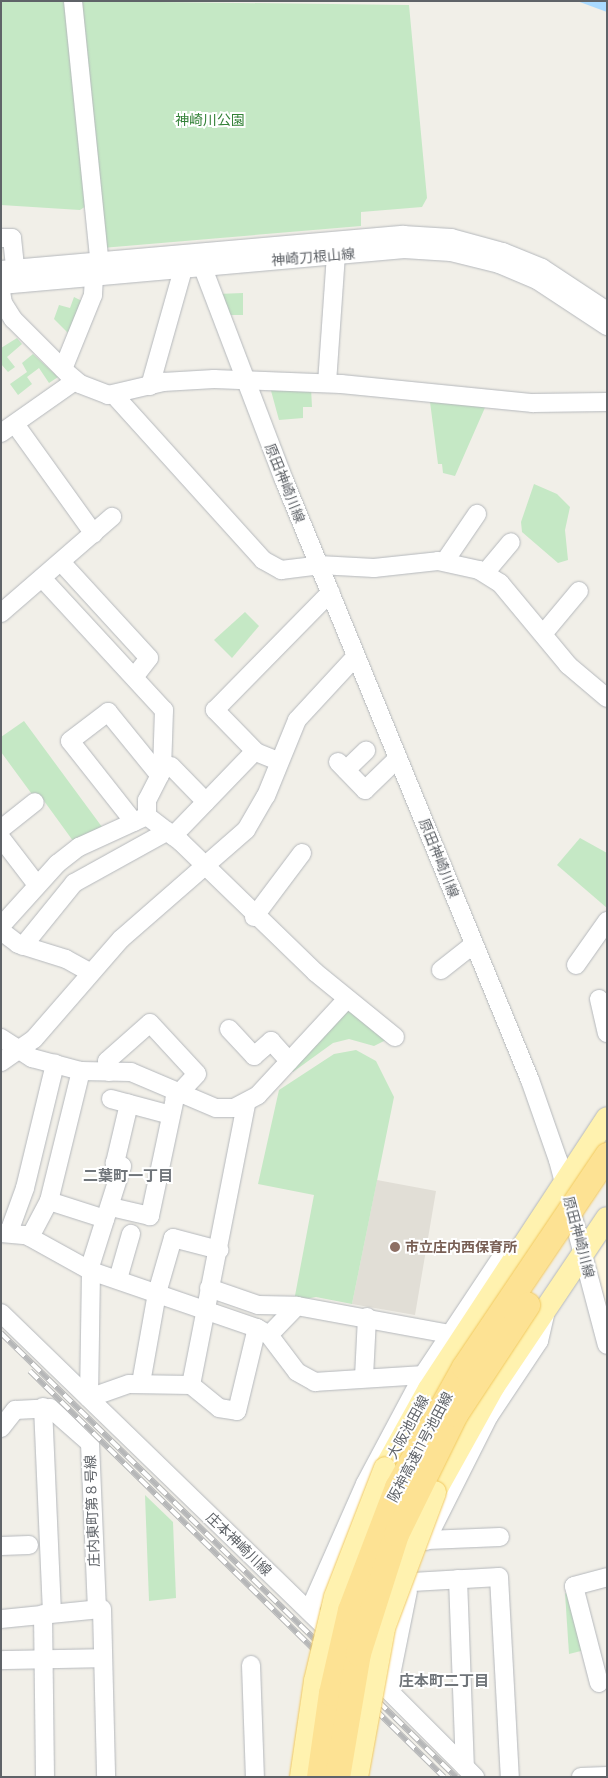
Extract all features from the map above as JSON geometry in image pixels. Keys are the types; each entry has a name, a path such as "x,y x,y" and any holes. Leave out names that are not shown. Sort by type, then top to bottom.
{"highway":[{"name":"阪神高速11号池田線","path":"319,1777 331,1693 350,1610 397,1487 464,1367 607,1155"},
{"name":"阪神高速11号池田線","path":"337,1777 368,1613 412,1495 480,1375 607,1186"}],"main road":[{"name":"大阪池田線","path":"301,1777 315,1681 335,1597 385,1468 429,1389 607,1118"},
{"path":"356,1777 384,1628 435,1492 469,1427 546,1307 607,1218"}],"street":[{"path":"72,1 99,259"},
{"name":"神崎刀根山線","path":"8,268 403,235 451,238 542,268 607,311"},
{"path":"1,238 12,238 8,268"},
{"name":"神崎刀根山線","path":"1,285 404,249 451,252 499,264 537,280 607,326"},
{"path":"327,383 336,255"},
{"name":"原田神崎川線","path":"203,268 244,380 318,565 331,592 530,1080 564,1181 607,1345"},
{"path":"150,386 183,269"},
{"path":"94,277 93,295 69,375 8,428 94,534"},
{"path":"1,290 3,303 13,319 69,375 115,396 264,560 281,570 318,565 368,569 445,561 485,573 500,583 568,665 607,698"},
{"path":"115,396 150,386 244,380 327,383 533,403 607,402"},
{"path":"445,561 477,514"},
{"path":"1,612 112,517"},
{"path":"485,573 511,542"},
{"path":"61,562 149,658 135,676"},
{"path":"42,578 100,645 135,676 165,714 166,771 146,800 141,819"},
{"path":"543,634 579,590"},
{"path":"278,761 255,751 215,710 331,592"},
{"path":"1,1062 20,1050 89,972 246,830 266,796 278,761 302,713 356,656"},
{"path":"206,802 166,771 108,712 70,741 141,819 171,834 254,917 395,1037"},
{"path":"23,946 74,883 171,834 206,802 255,751"},
{"path":"366,751 342,766 365,790 398,758"},
{"path":"1,829 36,802"},
{"path":"89,972 66,959 23,946 2,934 37,885 80,847 141,819"},
{"path":"1,838 37,885"},
{"path":"254,917 302,852"},
{"path":"576,965 607,921"},
{"path":"441,970 474,944"},
{"path":"191,1385 204,1308 219,1250 246,1104 347,998"},
{"path":"599,999 607,1033"},
{"path":"49,1201 108,1213 150,1216 171,1115 179,1092 197,1074 150,1024 107,1060 109,1072"},
{"path":"230,1029 254,1056 271,1041 289,1061"},
{"path":"1,1038 20,1050 55,1064 81,1071 131,1072 216,1108 246,1104"},
{"path":"55,1064 25,1188 5,1233 30,1237 90,1270 204,1308 263,1332 292,1367 308,1379 326,1383 364,1377 423,1375"},
{"path":"30,1237 49,1201 81,1071"},
{"path":"111,1099 171,1115"},
{"path":"129,1104 115,1163 122,1166 90,1270 89,1398 107,1389 141,1383 191,1385 219,1408 240,1408 263,1332 297,1306"},
{"path":"118,1280 131,1234"},
{"path":"141,1383 157,1293 173,1238 219,1250"},
{"path":"309,1611 365,1484 423,1375 502,1256 521,1248"},
{"path":"209,1288 258,1304 297,1306 367,1317 449,1334"},
{"path":"388,1690 412,1582 426,1540 489,1416 539,1341 546,1307"},
{"name":"庄本神崎川線","path":"1,1313 309,1611 470,1772"},
{"path":"364,1377 367,1317"},
{"path":"1,1428 15,1410 44,1407 47,1614 42,1659 45,1777"},
{"name":"庄内東町第８号線","path":"44,1407 50,1408 90,1443 97,1609 102,1609 102,1658"},
{"path":"426,1540 500,1537"},
{"path":"1,1546 29,1545"},
{"path":"412,1582 499,1576 510,1777"},
{"path":"596,1684 574,1586 607,1578"},
{"path":"458,1579 470,1772"},
{"path":"1,1619 97,1609"},
{"path":"1,1660 102,1658 106,1777"},
{"path":"251,1665 255,1777"},
{"path":"368,1777 374,1725"},
{"path":"581,1777 607,1776"}],"shaded area":[{"name":"市立庄内西保育所","path":"377,1180 436,1191 415,1315 352,1304"},
{"path":"607,1240 607,1311 594,1259"}],"green space":[{"path":"1,1 66,1 86,206 80,210 1,205"},
{"name":"神崎川公園","path":"81,1 409,5 427,198 422,207 361,212 361,226 102,248"},
{"path":"243,293 243,315 225,315 217,294"},
{"path":"74,297 86,303 70,335 54,319 59,305 70,308"},
{"path":"17,338 22,344 7,357 15,367 8,372 1,364 1,348"},
{"path":"33,354 58,377 49,383 39,368 27,377 32,384 18,395 10,384 27,372 22,363"},
{"path":"270,387 311,388 312,407 303,407 303,418 279,420"},
{"path":"429,394 487,403 455,476 443,473 442,464 438,464"},
{"path":"534,484 557,494 570,507 565,530 568,560 558,563 522,532 521,522"},
{"path":"245,612 259,626 232,658 214,640"},
{"path":"24,721 105,831 76,845 39,794 34,797 1,752 1,737"},
{"path":"580,838 607,853 607,908 557,865"},
{"path":"346,1008 388,1039 374,1046 349,1039 333,1043 293,1072 290,1069"},
{"path":"356,1050 376,1061 394,1097 352,1304 316,1297 294,1301 314,1195 258,1184 279,1090 334,1054"},
{"path":"145,1495 173,1522 176,1598 149,1601"},
{"path":"565,1593 571,1596 585,1650 569,1654"}],"water":[{"path":"577,1 607,1 607,12"}],"railway":[{"path":"1,1333 456,1777"},
{"path":"30,1371 444,1777"}],"place":[{"name":"市立庄内西保育所","path":"395,1247"}],"district":[{"name":"二葉町一丁目","path":"128,1176"},
{"name":"庄本町二丁目","path":"444,1681"}]}
